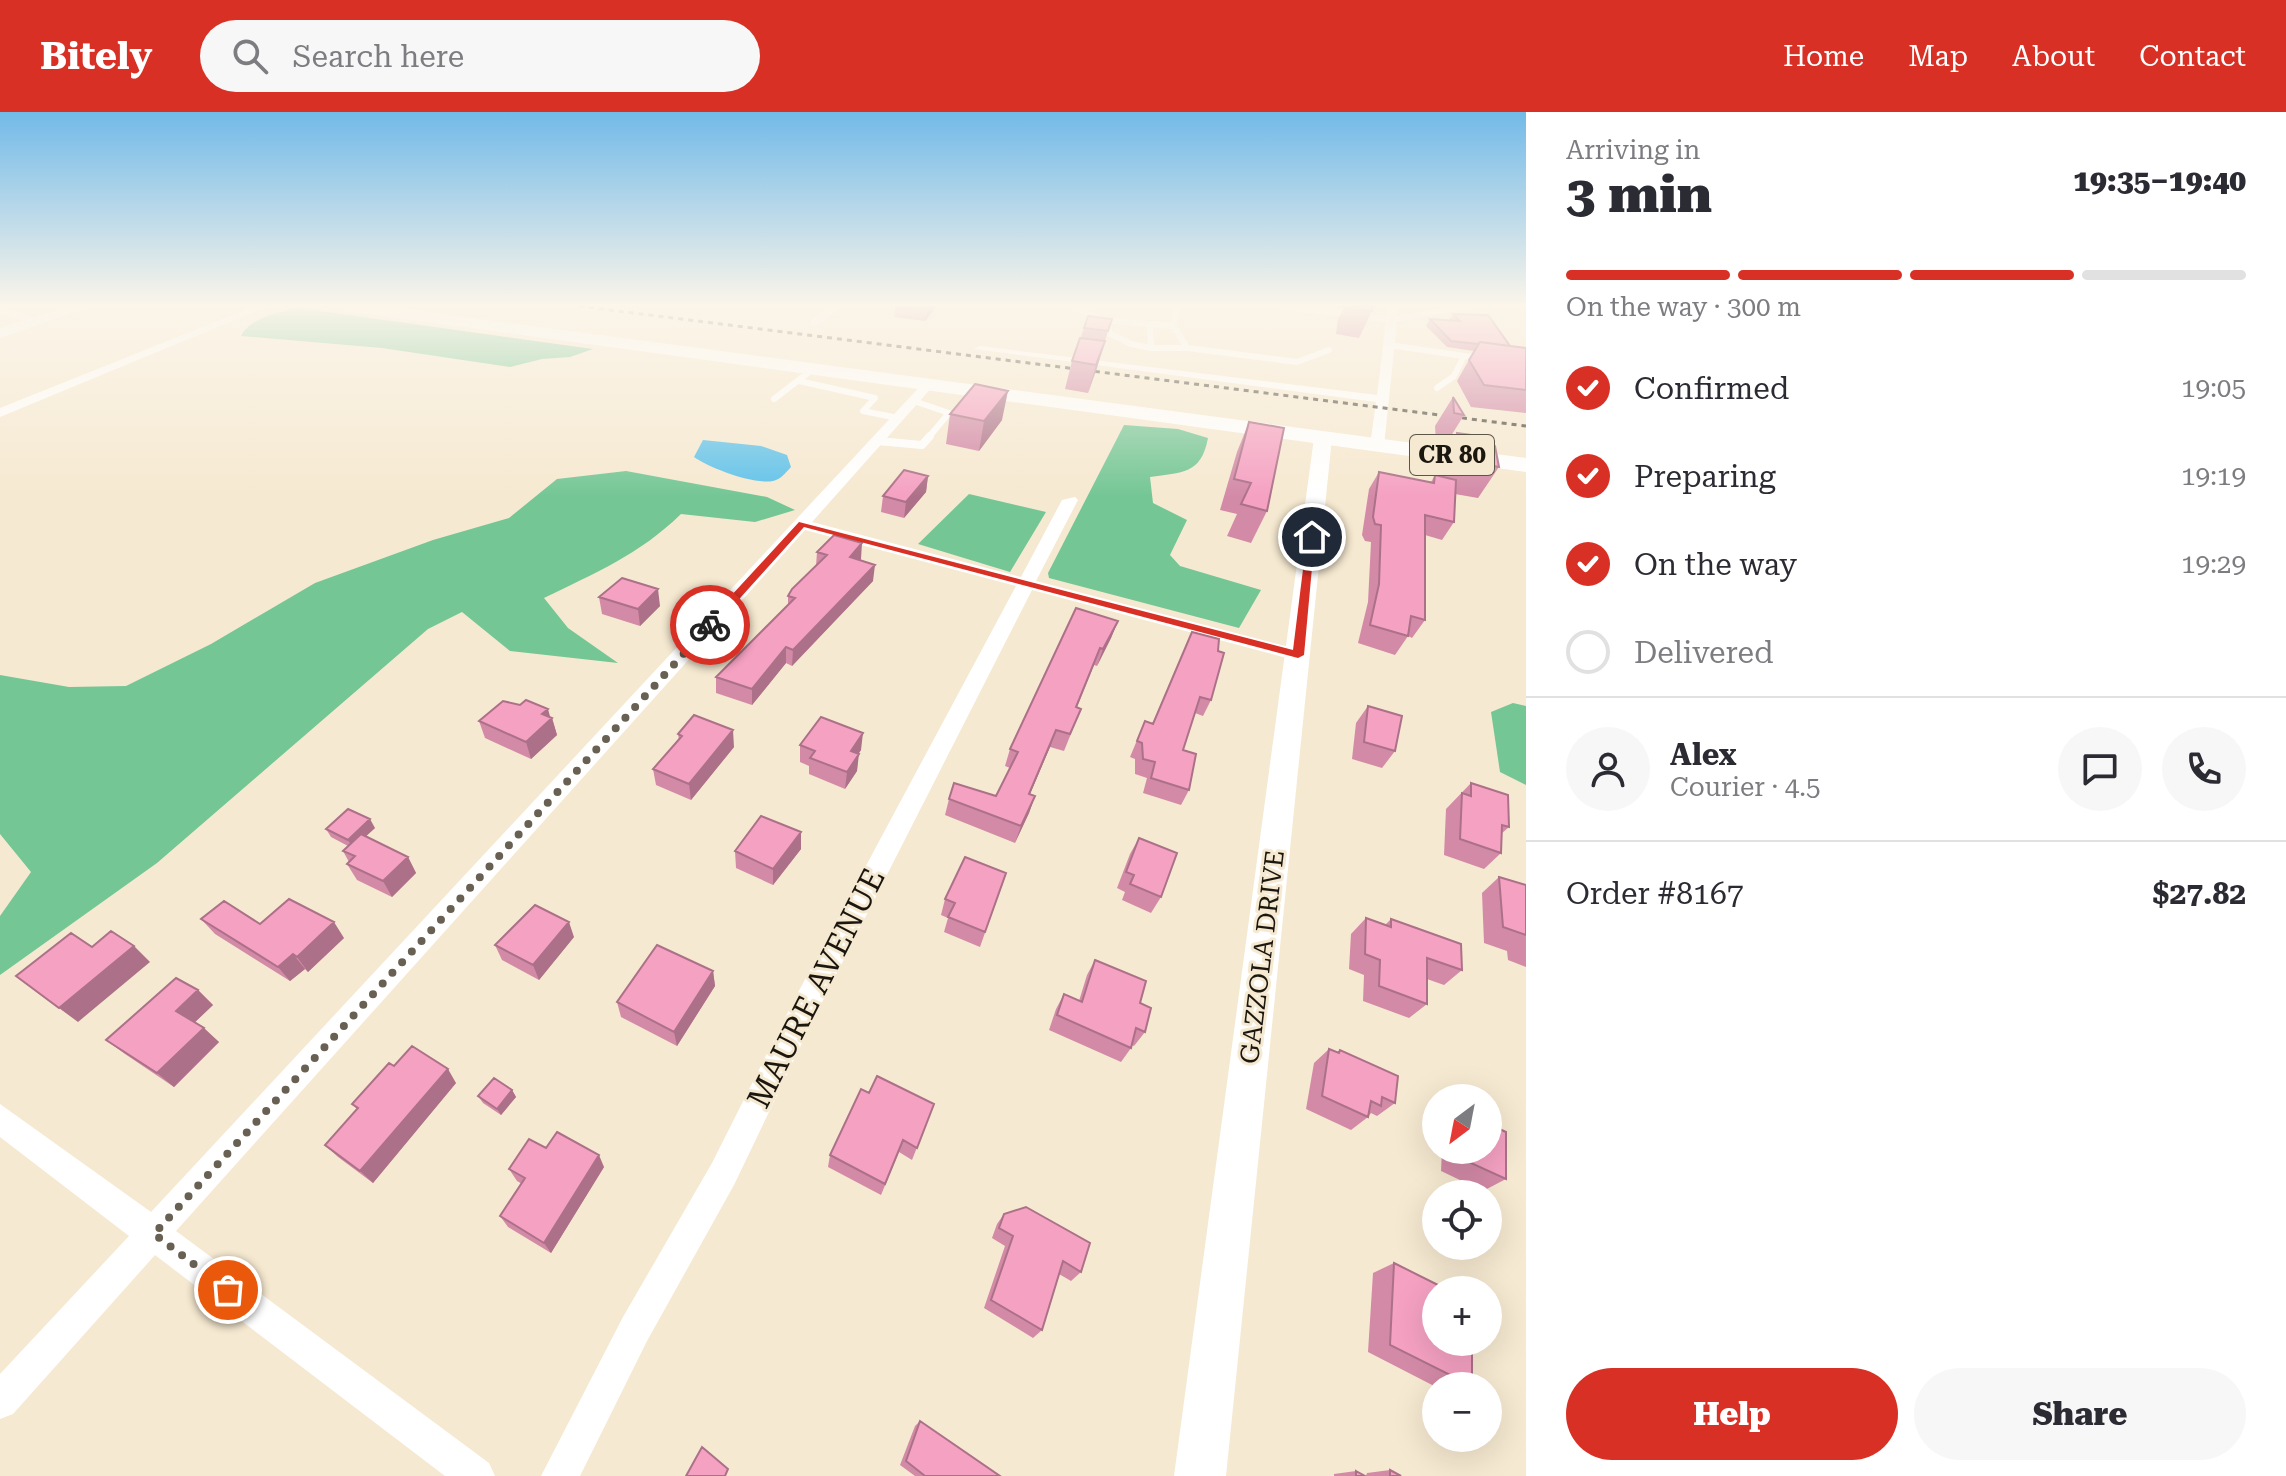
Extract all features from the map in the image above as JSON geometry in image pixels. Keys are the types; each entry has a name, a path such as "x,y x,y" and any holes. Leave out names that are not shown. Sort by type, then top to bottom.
{"main road":[{"name":"CR 80","path":"770,370 806,375 913,401 1323,438 1526,465"}],"street":[{"path":"0,413 107,370"},
{"path":"1145,370 1380,399"},
{"path":"1377,446 1385,370"},
{"path":"0,1401 913,401"},
{"name":"GAZZOLA DRIVE","path":"1200,1476 1323,438"},
{"name":"MAURE AVENUE","path":"560,1476 635,1329 723,1174 804,1009 1070,500"},
{"path":"802,524 1298,655"},
{"path":"0,1119 476,1476"}],"lane":[{"path":"1437,388 1454,376 1457,370"},
{"path":"774,399 806,375 875,398 863,411 913,401 949,413 927,442 913,447 878,441"}],"green space":[{"path":"1124,425 1178,429 1208,438 1200,459 1188,470 1150,477 1153,503 1187,520 1170,555 1180,566 1261,590 1239,628 1049,578 1048,573"},
{"path":"626,471 767,497 795,510 755,522 681,514 633,552 544,598 568,628 618,663 510,651 462,612 428,629 157,863 0,975 0,916 31,872 0,834 0,675 69,687 126,686 211,644 315,583 433,540 509,518 557,479"},
{"path":"969,494 1046,512 1010,572 918,544"},
{"path":"1513,703 1526,706 1526,785 1500,772 1491,712"}],"water":[{"path":"703,440 761,446 787,455 791,467 778,479 768,481 734,475 694,457"}],"building":[{"path":"1475,370 1526,370 1526,390 1484,385"},
{"path":"975,384 1008,391 984,421 950,414"},
{"path":"1453,397 1464,415 1454,413"},
{"path":"1249,422 1284,428 1267,511 1241,504 1251,483 1234,479"},
{"path":"1457,433 1478,436 1483,444 1495,446 1499,467 1460,460"},
{"path":"904,470 928,476 906,502 883,496"},
{"path":"1379,472 1434,483 1435,475 1456,480 1454,522 1425,515 1425,620 1411,616 1408,636 1370,625 1379,584 1381,525 1375,524 1373,517"},
{"path":"834,535 862,543 850,557 875,565 793,650 786,647 752,689 716,677 795,598 788,596 792,589 827,555 817,552"},
{"path":"622,578 658,589 638,609 599,597"},
{"path":"1076,608 1118,621 1103,649 1100,648 1076,707 1081,709 1070,734 1056,730 1029,794 1035,796 1021,826 949,799 954,783 996,796 1018,752 1010,749"},
{"path":"1192,632 1219,639 1218,651 1224,653 1211,700 1200,697 1183,750 1196,754 1189,790 1151,778 1155,762 1143,759 1142,743 1137,741 1145,721 1153,724"},
{"path":"526,700 548,709 542,714 552,718 526,742 479,721 503,701 520,705"},
{"path":"1368,706 1402,716 1395,751 1364,742"},
{"path":"694,715 733,730 689,784 653,769 682,736 678,734"},
{"path":"821,717 863,733 851,751 859,754 847,772 810,758 815,751 800,745"},
{"path":"1471,783 1508,795 1509,827 1502,825 1501,853 1460,839 1462,793 1471,796"},
{"path":"348,809 370,819 348,840 326,829"},
{"path":"761,816 801,832 773,869 735,851"},
{"path":"361,834 408,857 383,881 347,864 355,856 343,851"},
{"path":"1139,838 1177,853 1161,897 1130,884 1134,875 1126,872"},
{"path":"965,857 1006,873 985,932 948,917 955,903 945,899"},
{"path":"1499,877 1526,885 1526,935 1503,927"},
{"path":"289,899 334,922 297,957 293,954 278,967 201,919 224,901 260,924"},
{"path":"535,905 569,922 533,965 495,945"},
{"path":"1366,918 1391,927 1391,919 1461,944 1462,970 1427,958 1427,1004 1379,986 1380,960 1365,954"},
{"path":"111,931 134,946 59,1008 16,976 71,933 92,947"},
{"path":"657,945 713,971 674,1032 617,1002"},
{"path":"1095,960 1146,981 1140,1003 1151,1008 1145,1032 1136,1028 1131,1048 1057,1015 1064,994 1082,1002"},
{"path":"176,978 198,990 176,1011 204,1028 157,1073 106,1040"},
{"path":"412,1046 448,1069 360,1171 325,1145 358,1108 352,1104 389,1063 394,1066"},
{"path":"1329,1049 1339,1053 1340,1050 1398,1076 1395,1103 1382,1097 1381,1106 1371,1101 1368,1117 1322,1096"},
{"path":"877,1076 934,1104 917,1148 903,1140 885,1184 830,1155 861,1089 869,1093"},
{"path":"494,1078 512,1090 497,1109 478,1096"},
{"path":"1502,1130 1506,1132 1506,1179 1473,1164 1502,1164"},
{"path":"557,1132 599,1155 544,1243 500,1216 525,1178 509,1169 529,1139 546,1148"},
{"path":"1026,1207 1090,1243 1081,1272 1063,1261 1042,1330 991,1300 1013,1236 999,1228 1004,1214"},
{"path":"1394,1263 1422,1277 1422,1356 1472,1356 1472,1372 1444,1372 1390,1345"},
{"path":"920,1421 1000,1476 925,1476 906,1461"},
{"path":"702,1447 728,1469 725,1476 686,1476"}],"railway":[{"path":"1081,370 1526,426"}],"way so far":[{"path":"228,1290 154,1234 710,625"}],"route":[{"path":"710,625 802,524 1298,655 1312,537"}]}
